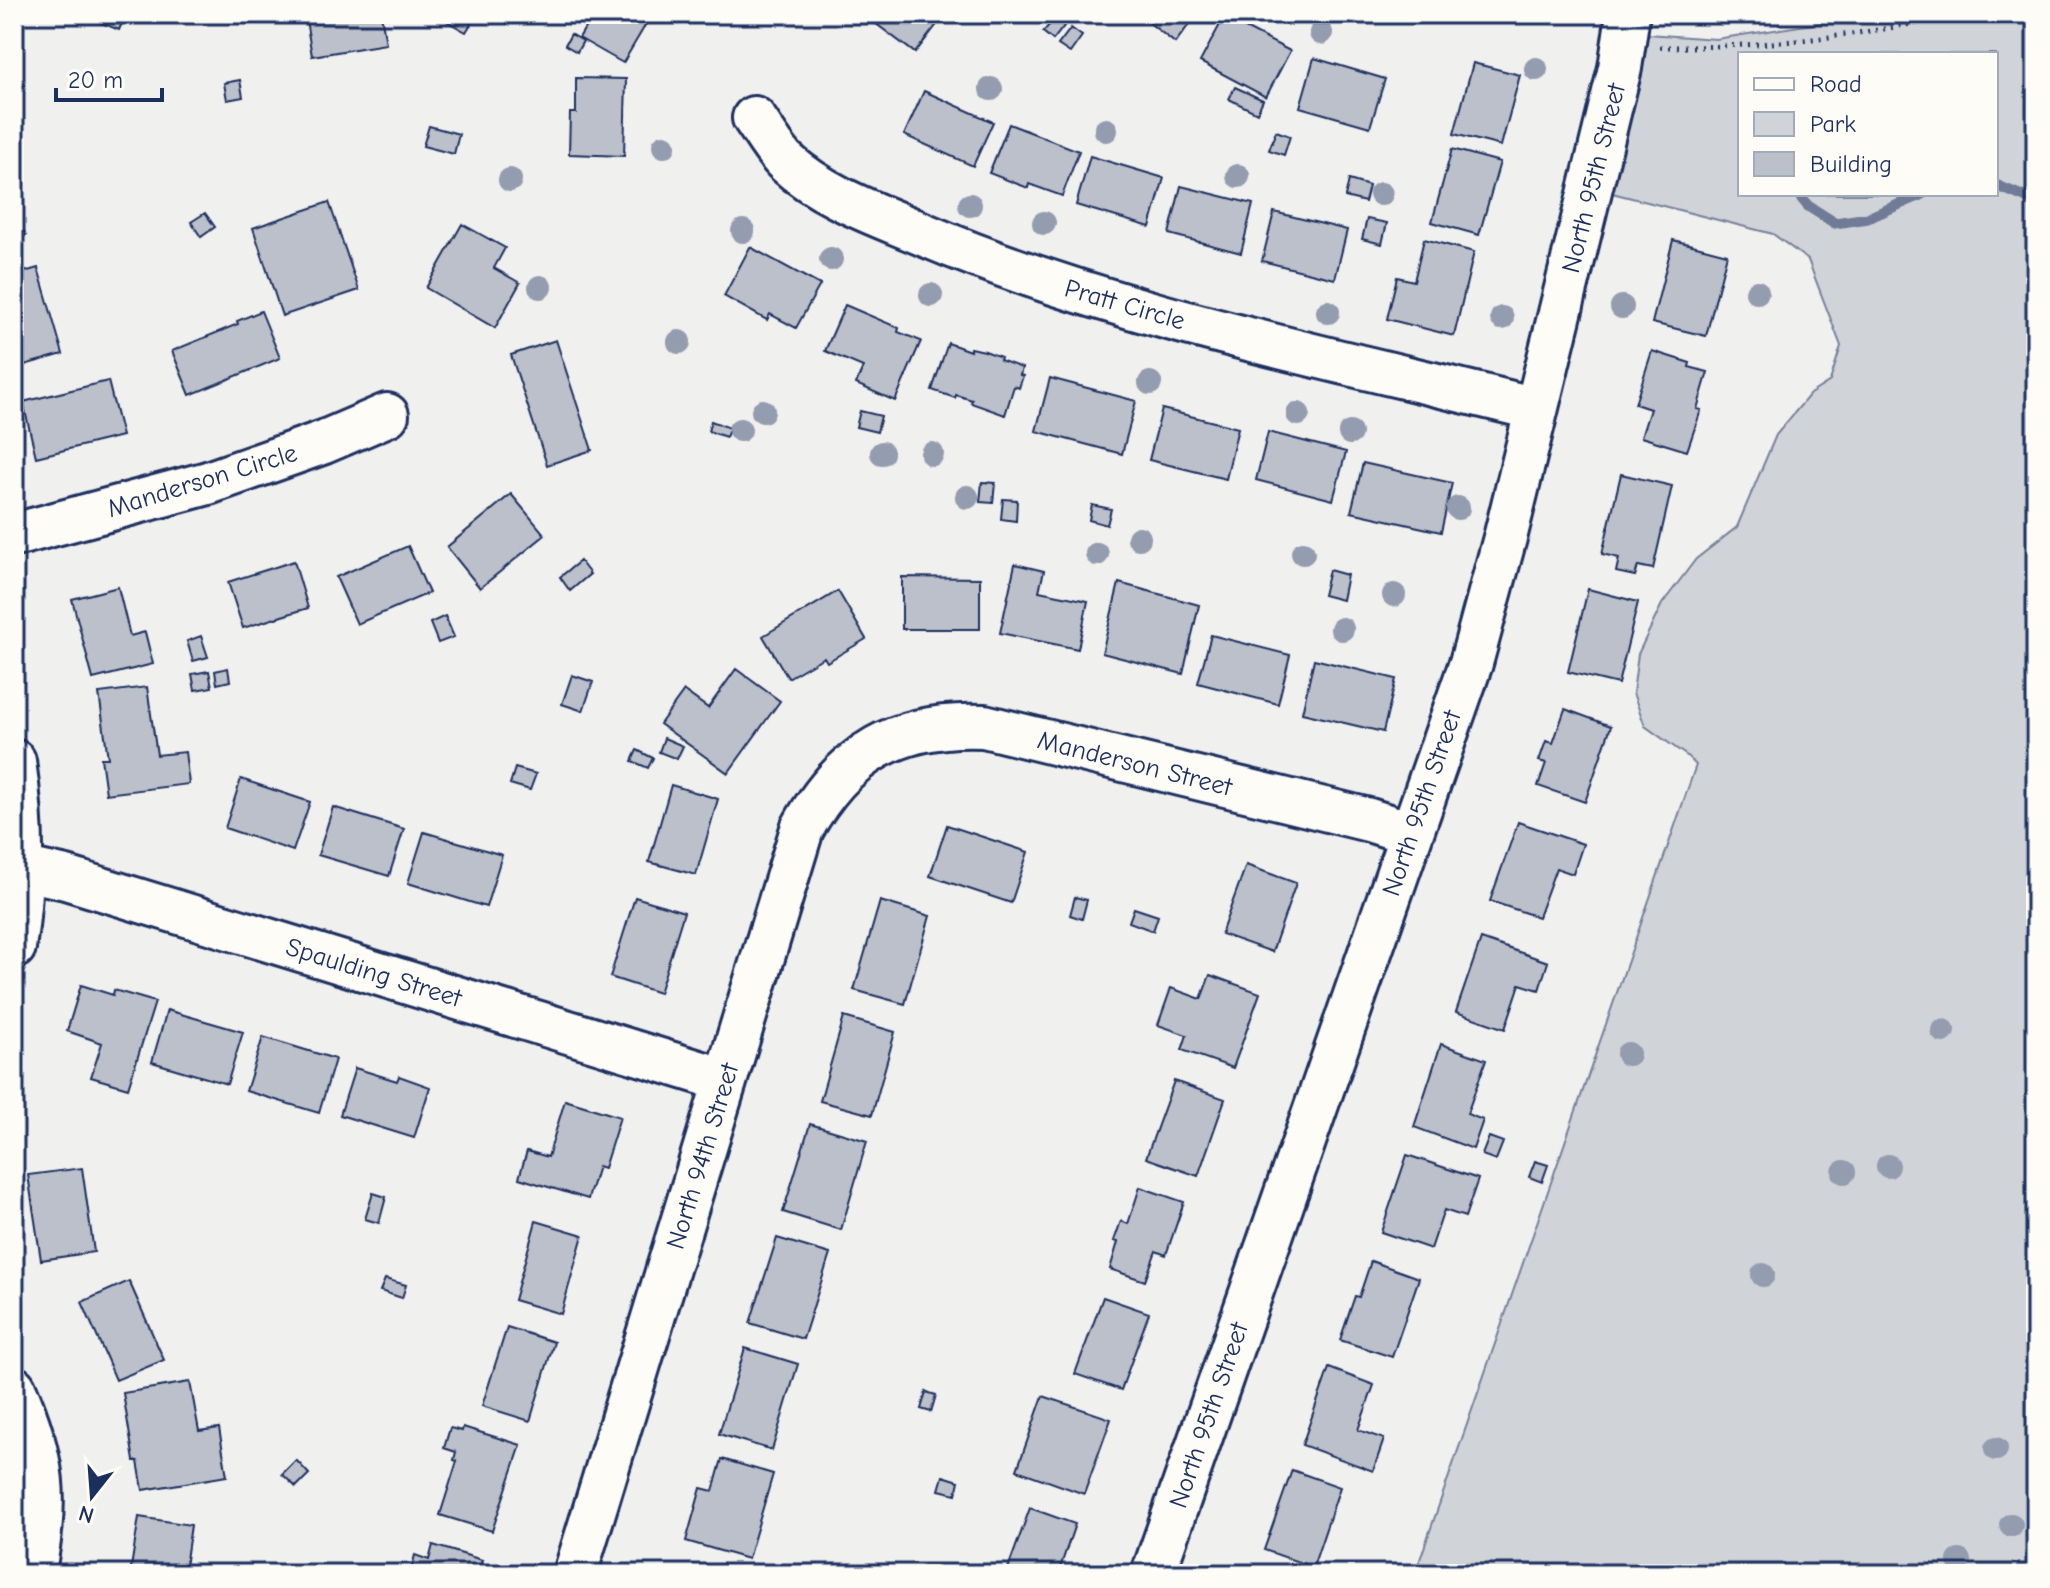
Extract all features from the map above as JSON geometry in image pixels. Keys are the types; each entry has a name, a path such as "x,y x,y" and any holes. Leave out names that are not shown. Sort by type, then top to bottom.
{"street":[{"name":"North 95th Street","path":"1153,1574 1471,663 1506,534 1620,68 1628,14"},
{"name":"Pratt Circle","path":"754,118 785,161 821,187 870,212 971,255 1045,282 1146,312 1536,409"},
{"name":"Manderson Circle","path":"14,535 208,483 324,442 387,415"},
{"name":"Manderson Street","path":"861,756 918,729 954,724 984,726 1369,820 1410,833"},
{"name":"North 94th Street","path":"575,1574 802,829 817,802 861,756"},
{"path":"14,761 19,796 21,868 14,947"},
{"name":"Spaulding Street","path":"21,868 66,878 725,1080"},
{"path":"14,1388 38,1452 43,1497 41,1540 33,1574"}],"path":[{"path":"1655,47 1717,48 1837,36 1881,31 1960,14"}],"green space":[{"path":"1878,14 2036,14 2036,1574 1415,1574 1696,765 1645,726 1633,693 1638,654 1662,604 1696,559 1737,527 1776,435 1810,394 1830,381 1841,346 1808,260 1773,234 1608,192 1648,34 1716,39"}],"building":[{"path":"102,14 126,14 119,30 99,22"},
{"path":"305,14 381,14 386,44 312,56"},
{"path":"434,14 477,14 466,32"},
{"path":"593,14 652,14 623,63 579,38"},
{"path":"863,14 945,14 915,53"},
{"path":"1138,14 1197,14 1175,43"},
{"path":"1224,17 1290,51 1266,97 1200,62"},
{"path":"1055,18 1064,26 1053,40 1043,32"},
{"path":"1071,28 1082,36 1070,53 1058,45"},
{"path":"571,34 583,41 577,52 565,45"},
{"path":"1314,58 1385,79 1370,127 1300,107"},
{"path":"1473,63 1520,75 1501,146 1454,134"},
{"path":"576,78 626,79 624,156 569,154 570,113 576,113"},
{"path":"240,80 243,97 227,100 224,83"},
{"path":"1235,87 1263,100 1257,113 1229,99"},
{"path":"924,91 993,122 973,166 904,135"},
{"path":"1009,124 1079,151 1062,196 1029,184 1028,188 989,173"},
{"path":"429,126 459,134 454,154 423,146"},
{"path":"1276,131 1290,136 1284,155 1269,150"},
{"path":"1452,149 1500,162 1479,235 1432,222"},
{"path":"1090,156 1164,178 1150,227 1076,205"},
{"path":"1349,180 1369,186 1365,202 1345,197"},
{"path":"1181,186 1253,204 1241,253 1169,234"},
{"path":"329,202 359,290 282,316 253,228"},
{"path":"1274,212 1347,230 1335,279 1262,261"},
{"path":"205,213 215,227 201,237 191,222"},
{"path":"14,216 26,235 14,243"},
{"path":"1367,219 1387,223 1382,244 1362,239"},
{"path":"462,224 505,248 494,268 520,283 495,328 426,288"},
{"path":"1424,239 1474,252 1454,336 1387,319 1397,277 1414,281"},
{"path":"1673,240 1727,254 1706,336 1652,323"},
{"path":"750,247 820,285 796,328 770,314 767,320 724,296"},
{"path":"38,268 63,354 14,368 14,275"},
{"path":"845,305 921,341 895,401 856,384 863,367 825,351"},
{"path":"261,311 280,358 190,395 172,351 238,324 237,321"},
{"path":"556,340 592,450 547,465 511,355"},
{"path":"948,343 970,351 970,348 985,351 1022,368 1019,388 1014,386 1005,415 971,403 972,400 932,390"},
{"path":"1652,351 1708,372 1697,409 1701,410 1687,451 1641,437 1650,409 1635,404"},
{"path":"1050,378 1136,401 1122,454 1036,431"},
{"path":"108,381 122,436 36,457 23,402"},
{"path":"1162,409 1238,428 1226,479 1149,460"},
{"path":"860,411 881,416 877,432 856,427"},
{"path":"711,421 730,428 726,437 708,431"},
{"path":"1268,432 1346,452 1333,500 1256,480"},
{"path":"1363,463 1452,483 1441,532 1351,512"},
{"path":"1621,474 1672,486 1653,569 1638,566 1635,576 1616,572 1619,558 1602,554"},
{"path":"982,482 995,483 993,503 980,502"},
{"path":"511,494 545,535 480,588 447,547"},
{"path":"1003,499 1017,500 1016,521 1001,519"},
{"path":"1092,505 1111,509 1107,525 1089,520"},
{"path":"408,546 429,593 357,624 336,577"},
{"path":"294,561 308,608 243,628 228,582"},
{"path":"580,561 590,574 570,591 560,577"},
{"path":"1015,564 1044,571 1039,591 1088,601 1078,649 1000,633"},
{"path":"1329,570 1347,575 1342,600 1323,595"},
{"path":"902,577 980,578 980,629 902,629"},
{"path":"1119,583 1199,605 1183,674 1102,653"},
{"path":"118,587 130,636 145,632 153,664 93,679 72,599"},
{"path":"1588,589 1638,602 1618,684 1568,672"},
{"path":"838,591 866,639 827,662 824,657 788,678 763,636"},
{"path":"445,616 454,637 438,643 430,623"},
{"path":"1211,635 1290,655 1278,704 1198,683"},
{"path":"201,636 208,657 193,661 187,641"},
{"path":"1314,659 1396,679 1383,732 1302,713"},
{"path":"228,668 230,681 217,684 215,671"},
{"path":"736,669 780,701 728,773 660,724 684,691 708,708"},
{"path":"209,671 212,687 195,690 192,674"},
{"path":"572,675 593,682 583,711 562,704"},
{"path":"147,687 157,755 185,752 189,784 106,794 101,758 108,758 99,693"},
{"path":"1565,709 1611,726 1585,802 1538,786 1546,763 1539,761 1546,741 1553,743"},
{"path":"664,738 683,746 677,759 659,752"},
{"path":"637,750 653,758 648,768 632,761"},
{"path":"515,768 536,774 530,790 510,784"},
{"path":"241,779 310,802 293,851 225,828"},
{"path":"671,785 718,799 696,875 649,862"},
{"path":"333,807 404,829 389,876 318,855"},
{"path":"1518,822 1583,844 1573,874 1556,868 1538,917 1490,901"},
{"path":"947,825 1028,852 1011,903 930,876"},
{"path":"424,832 502,855 486,907 408,883"},
{"path":"1246,865 1296,883 1272,952 1221,934"},
{"path":"635,897 684,912 659,993 610,977"},
{"path":"1075,897 1087,900 1082,919 1070,915"},
{"path":"880,901 930,916 905,1004 854,990"},
{"path":"1134,908 1158,916 1153,931 1129,922"},
{"path":"1481,939 1548,962 1539,990 1520,984 1505,1029 1456,1012"},
{"path":"1210,975 1260,993 1233,1068 1182,1050 1187,1035 1158,1025 1171,988 1201,999"},
{"path":"81,985 113,995 114,990 155,1002 128,1088 91,1077 102,1043 67,1031"},
{"path":"167,1010 243,1032 227,1084 152,1062"},
{"path":"844,1017 895,1032 872,1115 820,1101"},
{"path":"263,1037 335,1059 319,1113 246,1091"},
{"path":"1441,1044 1486,1060 1467,1114 1483,1120 1473,1149 1414,1127"},
{"path":"355,1068 397,1081 399,1076 430,1087 414,1138 340,1115"},
{"path":"1174,1081 1225,1099 1198,1176 1146,1158"},
{"path":"565,1100 620,1117 604,1168 598,1166 588,1199 519,1178 527,1151 548,1157"},
{"path":"810,1124 867,1141 841,1230 783,1212"},
{"path":"1489,1137 1503,1142 1496,1160 1482,1155"},
{"path":"1407,1155 1478,1179 1465,1217 1444,1210 1431,1249 1381,1232"},
{"path":"1535,1161 1548,1165 1542,1182 1529,1177"},
{"path":"82,1168 94,1252 41,1260 28,1175"},
{"path":"1140,1187 1184,1202 1166,1255 1156,1251 1145,1281 1110,1269 1121,1221 1128,1224"},
{"path":"373,1193 386,1197 379,1223 365,1219"},
{"path":"536,1221 583,1235 561,1314 514,1300"},
{"path":"777,1238 830,1254 803,1339 750,1323"},
{"path":"1371,1261 1419,1278 1392,1357 1340,1340"},
{"path":"385,1279 406,1285 402,1298 380,1291"},
{"path":"129,1281 164,1360 116,1380 82,1302"},
{"path":"1103,1297 1149,1313 1121,1390 1075,1374"},
{"path":"507,1327 554,1342 530,1421 482,1406"},
{"path":"745,1348 798,1364 772,1450 719,1434"},
{"path":"1329,1368 1374,1385 1358,1430 1384,1439 1373,1471 1302,1445"},
{"path":"190,1382 199,1431 219,1428 227,1476 143,1490 138,1461 134,1461 123,1393"},
{"path":"926,1392 936,1395 931,1412 921,1409"},
{"path":"1043,1396 1111,1419 1084,1494 1017,1470"},
{"path":"463,1427 521,1445 492,1531 440,1515 457,1461 454,1460 456,1452 444,1448 450,1428 462,1431"},
{"path":"722,1459 773,1474 748,1559 686,1541 701,1488 713,1491"},
{"path":"296,1460 309,1474 296,1487 282,1474"},
{"path":"1292,1470 1340,1487 1313,1567 1264,1550"},
{"path":"943,1476 959,1481 956,1494 939,1490"},
{"path":"1030,1508 1075,1524 1058,1574 1006,1574"},
{"path":"139,1517 191,1525 184,1574 130,1574"},
{"path":"433,1545 482,1560 478,1574 410,1574 415,1555 429,1560"}],"waterway":[{"path":"1998,186 2036,202"},
{"path":"1800,196 1808,206 1835,223 1868,218 1918,196"}]}
